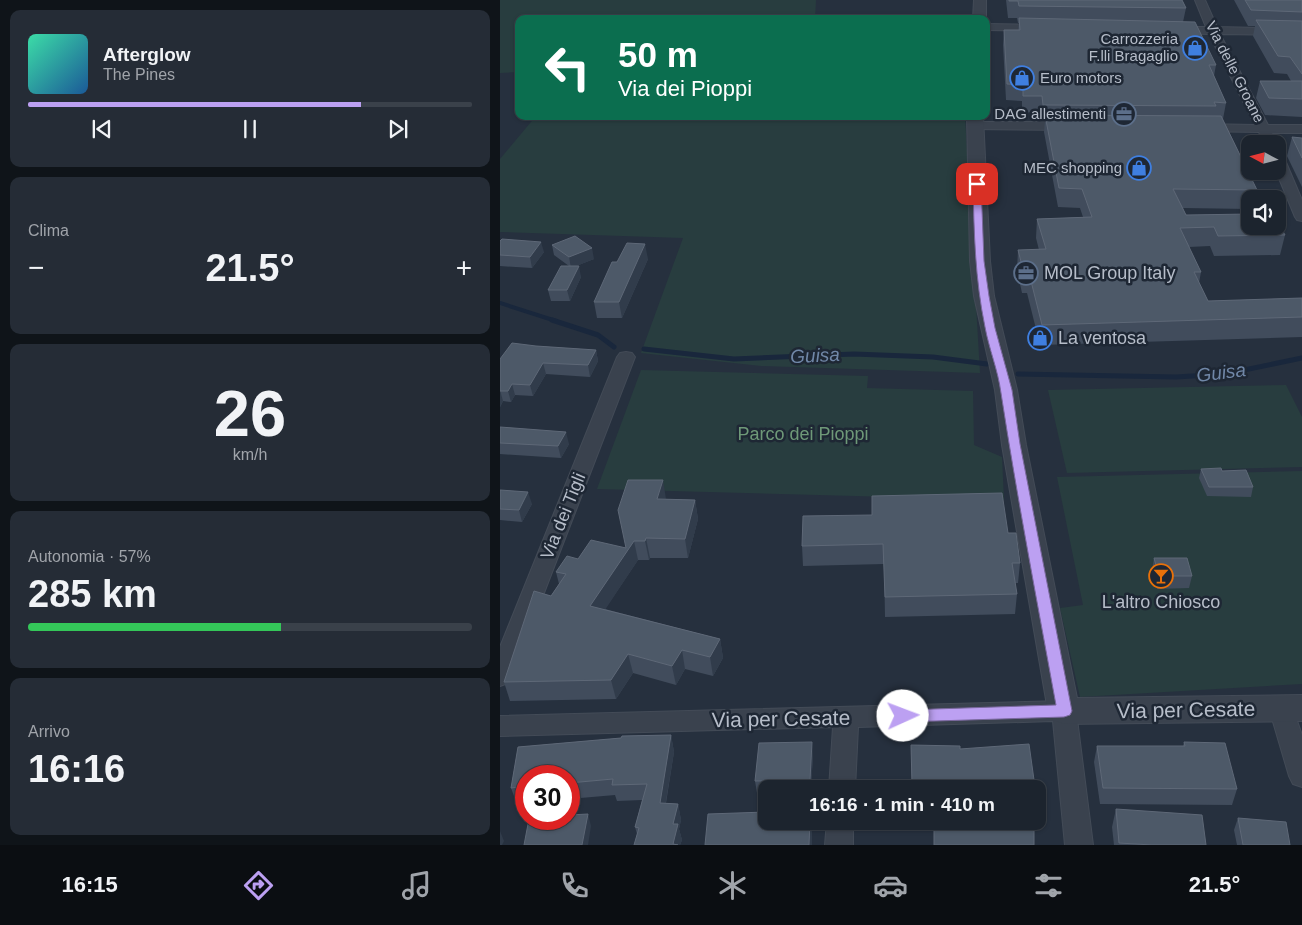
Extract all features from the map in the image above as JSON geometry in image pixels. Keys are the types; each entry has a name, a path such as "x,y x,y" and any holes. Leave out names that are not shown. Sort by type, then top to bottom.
{"street":[{"path":"980,0 980,15"},
{"name":"Via delle Groane","path":"1200,0 1213,31 1267,135"},
{"path":"990,27 1055,28"},
{"path":"1164,30 1302,32"},
{"path":"1080,845 1064,711 1014,444 1006,390 984,296 980,261 975,121 1083,127"},
{"path":"1191,128 1302,129"},
{"path":"1286,179 1302,217"},
{"name":"Via dei Tigli","path":"500,676 626,357"},
{"path":"1292,708 1302,776"},
{"name":"Via per Cesate","path":"500,726 1064,711 1292,708"},
{"path":"843,780 846,718"},
{"path":"839,845 840,830"}],"green space":[{"path":"500,0 816,0 815,15 515,15 515,72 500,73"},
{"path":"533,120 965,120 980,373 761,366 641,353 683,238 500,232 500,159"},
{"name":"Parco dei Pioppi","path":"641,370 868,376 867,388 973,391 974,445 1002,457 1004,500 597,489"},
{"path":"1286,385 1302,417 1302,467 1067,473 1048,390"},
{"path":"1302,471 1302,684 1080,697 1060,608 1083,605 1057,477"}],"building":[{"path":"1009,0 1182,0 1186,8 1019,6 1018,1"},
{"path":"1245,0 1302,0 1302,12 1251,10"},
{"path":"1019,18 1195,22 1216,65 1209,65 1226,103 1214,102 1216,106 1043,105 1042,96 1023,96 1023,85 1007,84 1004,30 1020,30"},
{"path":"1256,20 1302,21 1302,74 1290,57 1278,56"},
{"path":"1260,81 1302,81 1302,99 1269,98"},
{"path":"1045,115 1221,116 1241,157 1241,180 1252,180 1257,190 1173,189 1186,215 1241,214 1241,235 1285,235 1218,236 1214,227 1180,228 1201,272 1194,272 1208,301 1302,298 1302,317 1042,325 1029,273 1024,273 1018,250 1046,249 1037,219 1092,217 1082,189 1059,188"},
{"path":"1292,137 1302,138 1302,158"},
{"path":"575,236 592,248 569,257 552,245"},
{"path":"502,239 541,242 530,257 500,255 500,241"},
{"path":"627,243 645,244 619,302 594,302 612,262 617,262"},
{"path":"561,266 579,266 567,290 548,290"},
{"path":"512,343 596,350 588,365 543,363 530,385 512,384 508,391 500,391 500,359"},
{"path":"500,427 566,432 558,446 500,443"},
{"path":"1221,468 1222,471 1246,470 1253,487 1209,487 1201,469"},
{"path":"628,480 663,480 657,499 695,500 685,539 646,538 645,541 634,541 590,606 720,639 710,657 682,650 672,666 628,654 611,680 504,682 534,591 551,596 566,574 556,572 567,556 578,559 591,540 626,548 618,510"},
{"path":"500,490 528,492 519,510 500,509"},
{"path":"1002,493 1008,533 1016,533 1020,563 1012,563 1017,594 885,597 883,544 802,546 803,516 872,515 872,496"},
{"path":"1154,558 1187,558 1192,576 1159,576"},
{"path":"671,735 660,803 678,804 673,824 678,824 673,844 678,845 634,845 639,828 635,827 647,784 612,785 613,779 580,782 580,765 515,765 515,787 511,788 518,747 621,738 622,736"},
{"path":"812,742 810,780 755,781 759,743"},
{"path":"1184,742 1225,743 1237,789 1103,788 1097,746 1185,746"},
{"path":"1029,744 1034,780 912,780 911,745 960,746 960,749"},
{"path":"1116,809 1202,815 1206,845 1119,843"},
{"path":"758,812 758,830 810,830 809,845 705,845 708,814"},
{"path":"580,814 588,814 582,845 524,845 527,830 580,830"},
{"path":"1238,818 1286,822 1290,845 1243,845"},
{"path":"934,830 1034,830 1034,845 934,845"}],"waterway":[{"name":"Guisa","path":"500,303 556,321"},
{"name":"Guisa","path":"552,320 598,335 614,347"},
{"name":"Guisa","path":"644,349 734,359 854,354 933,357 987,364"},
{"name":"Guisa","path":"1018,374 1176,377 1225,374 1302,358"}],"place":[{"name":"Carrozzeria F.lli Bragaglio","path":"1195,48"},
{"name":"Euro motors","path":"1022,78"},
{"name":"DAG allestimenti","path":"1124,114"},
{"name":"MEC shopping","path":"1139,168"},
{"name":"MOL Group Italy","path":"1026,273"},
{"name":"La ventosa","path":"1040,338"},
{"name":"L'altro Chiosco","path":"1161,576"}],"route":[{"path":"903,716 1064,711 1014,444 1006,390 984,296 980,261 977,184"}]}
